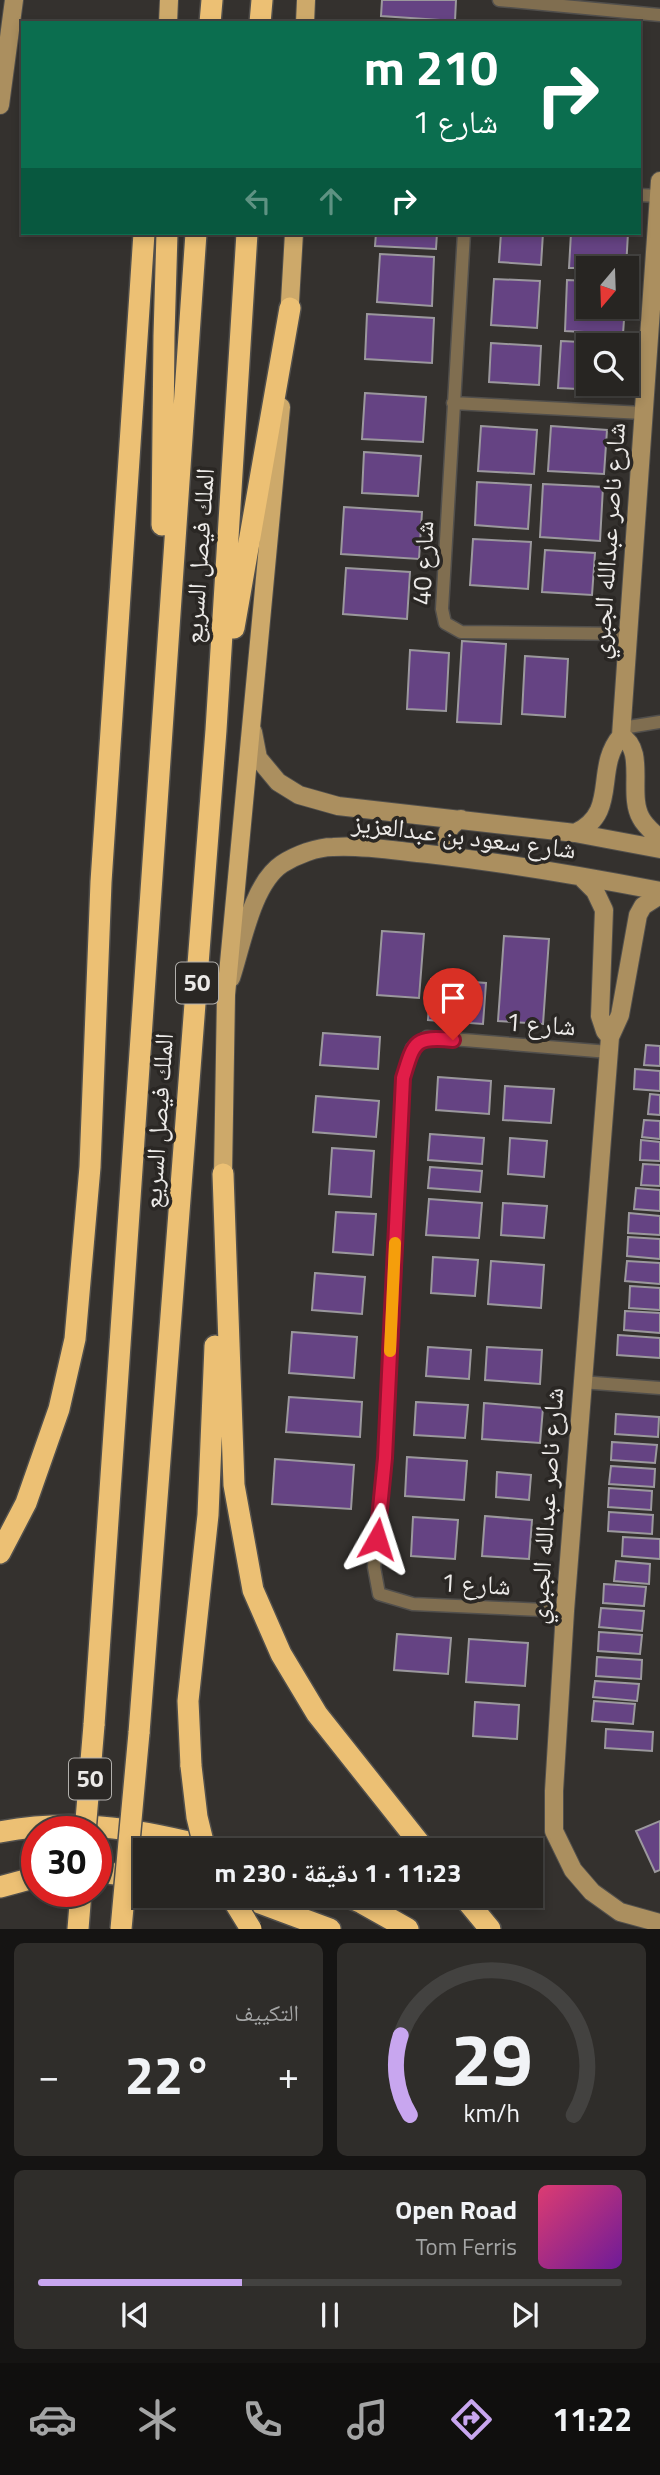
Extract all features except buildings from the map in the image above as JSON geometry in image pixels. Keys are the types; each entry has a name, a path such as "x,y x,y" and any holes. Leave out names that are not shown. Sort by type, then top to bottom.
{"highway":[{"path":"210,21 212,0"},
{"path":"260,21 262,0"},
{"path":"0,1553 26,1503 59,1409 78,1319 90,1167 103,856 144,235"},
{"path":"167,235 162,546 169,618"},
{"name":"الملك فيصل السريع","path":"86,1816 196,235"},
{"name":"الملك فيصل السريع","path":"121,1929 139,1733 216,730 247,235"},
{"path":"216,730 290,308"},
{"path":"202,1838 191,1766 188,1701 208,1515 223,1174"},
{"path":"223,1174 234,1485 253,1590 281,1654 317,1714 415,1838"},
{"path":"0,1832 22,1828 93,1825 177,1838"},
{"path":"112,1874 133,1876"},
{"path":"0,1886 21,1881"},
{"path":"78,1929 80,1907"},
{"path":"238,1908 251,1929"},
{"path":"273,1908 330,1929"},
{"path":"371,1908 408,1929"},
{"path":"472,1908 490,1929"}],"main road":[{"path":"167,21 169,0"},
{"path":"305,21 306,0"},
{"path":"223,1174 226,995 290,308 294,235"}],"street":[{"path":"0,105 14,0"},
{"path":"499,0 660,15"},
{"path":"641,194 659,189"},
{"name":"شارع ناصر عبدالله الجبري","path":"575,833 591,824 601,810 607,760 621,732 659,189"},
{"name":"شارع 40","path":"464,235 442,609 445,623 461,632 628,634"},
{"path":"453,403 643,413"},
{"path":"621,732 660,722"},
{"name":"شارع سعود بن عبدالعزيز","path":"252,727 258,758 278,782 299,795 338,806 575,833 660,849"},
{"name":"شارع ناصر عبدالله الجبري","path":"621,732 634,752 636,804 641,818 660,839"},
{"path":"456,857 447,847 447,833 450,827 461,819"},
{"name":"شارع سعود بن عبدالعزيز","path":"226,995 264,881 282,864 331,846 456,857 660,893"},
{"name":"شارع ناصر عبدالله الجبري","path":"580,877 595,891 604,910 600,1016 609,1044"},
{"name":"شارع ناصر عبدالله الجبري","path":"660,893 643,906 638,915 621,1015 609,1044 581,1382 554,1791 554,1831 573,1870 592,1892 620,1912 660,1923"},
{"name":"شارع 1","path":"565,1611 413,1604 379,1594 374,1567 385,1458 403,1078 412,1048 427,1037 609,1044"},
{"path":"581,1382 660,1388"}],"slow traffic":[{"path":"390,1351 395,1243"}],"route":[{"path":"377,1539 385,1458 403,1078 412,1048 427,1037 453,1040"}]}
